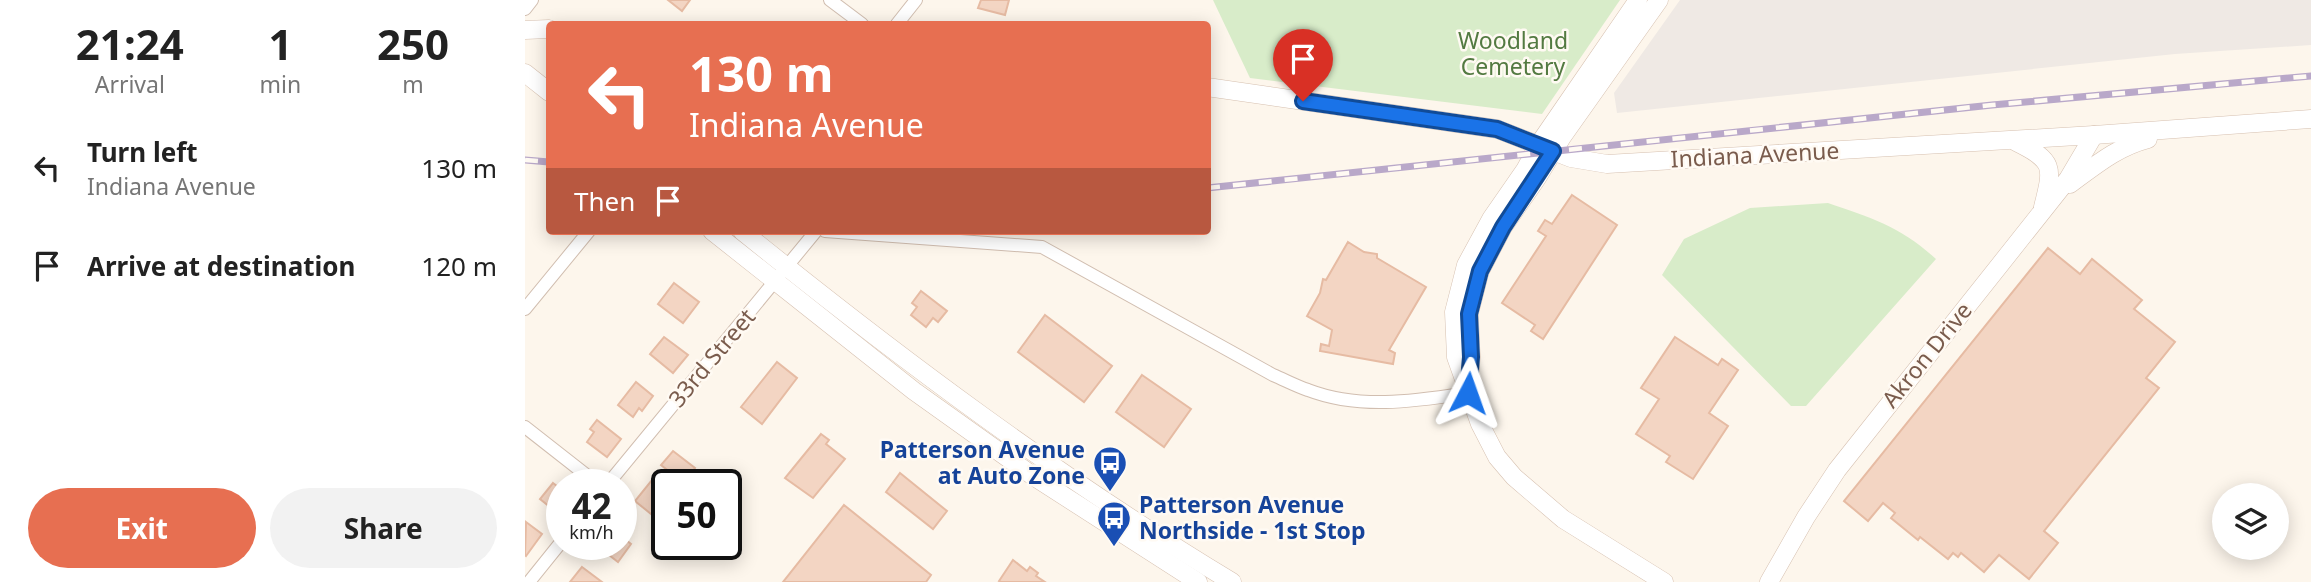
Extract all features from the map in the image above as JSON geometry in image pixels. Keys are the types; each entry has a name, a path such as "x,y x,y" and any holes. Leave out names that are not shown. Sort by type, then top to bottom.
{"main road":[{"path":"1546,148 1638,0"},
{"path":"1659,0 1546,148 1525,170 1491,219 1466,265 1454,312 1456,357 1468,393 1487,442 1514,477 1563,519 1664,582"},
{"path":"525,30 546,30"},
{"path":"525,73 546,90"},
{"name":"Indiana Avenue","path":"1211,88 1497,129 1571,158 1607,164 2094,135 2311,119"},
{"path":"2054,197 2121,148 2187,128"},
{"name":"Akron Drive","path":"1769,582 1837,470 2054,197 2081,161 2094,135"},
{"path":"2012,140 2039,154 2047,164 2050,174 2042,211"},
{"path":"718,235 781,274 1009,436 1232,582"},
{"path":"746,235 781,274 914,391 1033,476 1198,582"}],"street":[{"path":"525,9 532,0"},
{"path":"829,0 858,21"},
{"path":"899,21 916,0"},
{"path":"525,309 586,235"},
{"name":"33rd Street","path":"620,469 813,235"},
{"path":"879,235 1042,247 1273,375 1310,391 1357,401 1401,403 1468,393"},
{"path":"525,427 579,469"},
{"path":"529,582 547,560"}],"shaded area":[{"path":"1680,0 2311,0 2311,45 2175,54 1617,113 1614,93"}],"green space":[{"name":"Woodland Cemetery","path":"1213,0 1620,0 1542,114 1250,78"},
{"path":"1828,203 1898,231 1936,259 1806,406 1791,406 1662,275 1684,239 1750,208"}],"building":[{"path":"668,0 690,0 682,11"},
{"path":"981,0 1009,0 1005,15 978,8"},
{"path":"1572,195 1617,225 1543,339 1531,331 1535,325 1502,303 1546,236 1538,231 1545,220 1552,224"},
{"path":"1348,242 1364,252 1377,254 1377,258 1426,287 1389,350 1395,353 1393,364 1320,351 1321,344 1329,346 1332,330 1307,316 1320,293 1323,279 1326,280"},
{"path":"2048,248 2080,274 2092,259 2142,300 2134,309 2175,342 2146,378 2159,388 2044,531 2058,543 2029,579 1999,555 1984,572 1961,553 1958,557 1953,553 1948,559 1891,518 1895,513 1883,503 1868,521 1844,501"},
{"path":"674,283 699,302 683,323 658,304"},
{"path":"921,291 947,311 938,322 933,318 926,327 911,315 917,307 912,303"},
{"path":"1045,315 1112,366 1084,402 1018,352"},
{"path":"664,337 688,355 673,373 650,354"},
{"path":"1675,337 1718,365 1722,359 1738,370 1709,413 1728,426 1693,479 1666,462 1670,456 1636,434 1659,399 1641,388"},
{"path":"777,362 797,378 762,424 741,407"},
{"path":"1142,375 1191,409 1164,447 1116,412"},
{"path":"636,382 653,396 642,411 639,408 633,417 618,405"},
{"path":"597,420 621,439 607,457 587,442 594,432 590,429"},
{"path":"821,434 829,440 826,444 845,459 813,498 785,478"},
{"path":"673,451 695,468 666,469 661,465"},
{"path":"900,473 947,511 933,529 886,492"},
{"path":"651,481 651,514 637,503 637,499"},
{"path":"546,492 546,504 540,499"},
{"path":"844,505 931,575 926,582 783,582"},
{"path":"526,522 542,534 526,556 525,555"},
{"path":"1013,560 1027,571 1030,567 1038,573 1036,576 1045,582 999,581"},
{"path":"582,567 602,582 570,582"}],"railway":[{"path":"1211,188 1992,105 2311,76"},
{"path":"525,160 546,162"}],"place":[{"name":"Patterson Avenue at Auto Zone","path":"1110,493"},
{"name":"Patterson Avenue Northside - 1st Stop","path":"1114,548"}],"route":[{"path":"1303,101 1497,129 1553,151 1503,227 1480,271 1469,314 1471,357 1468,393"}]}
